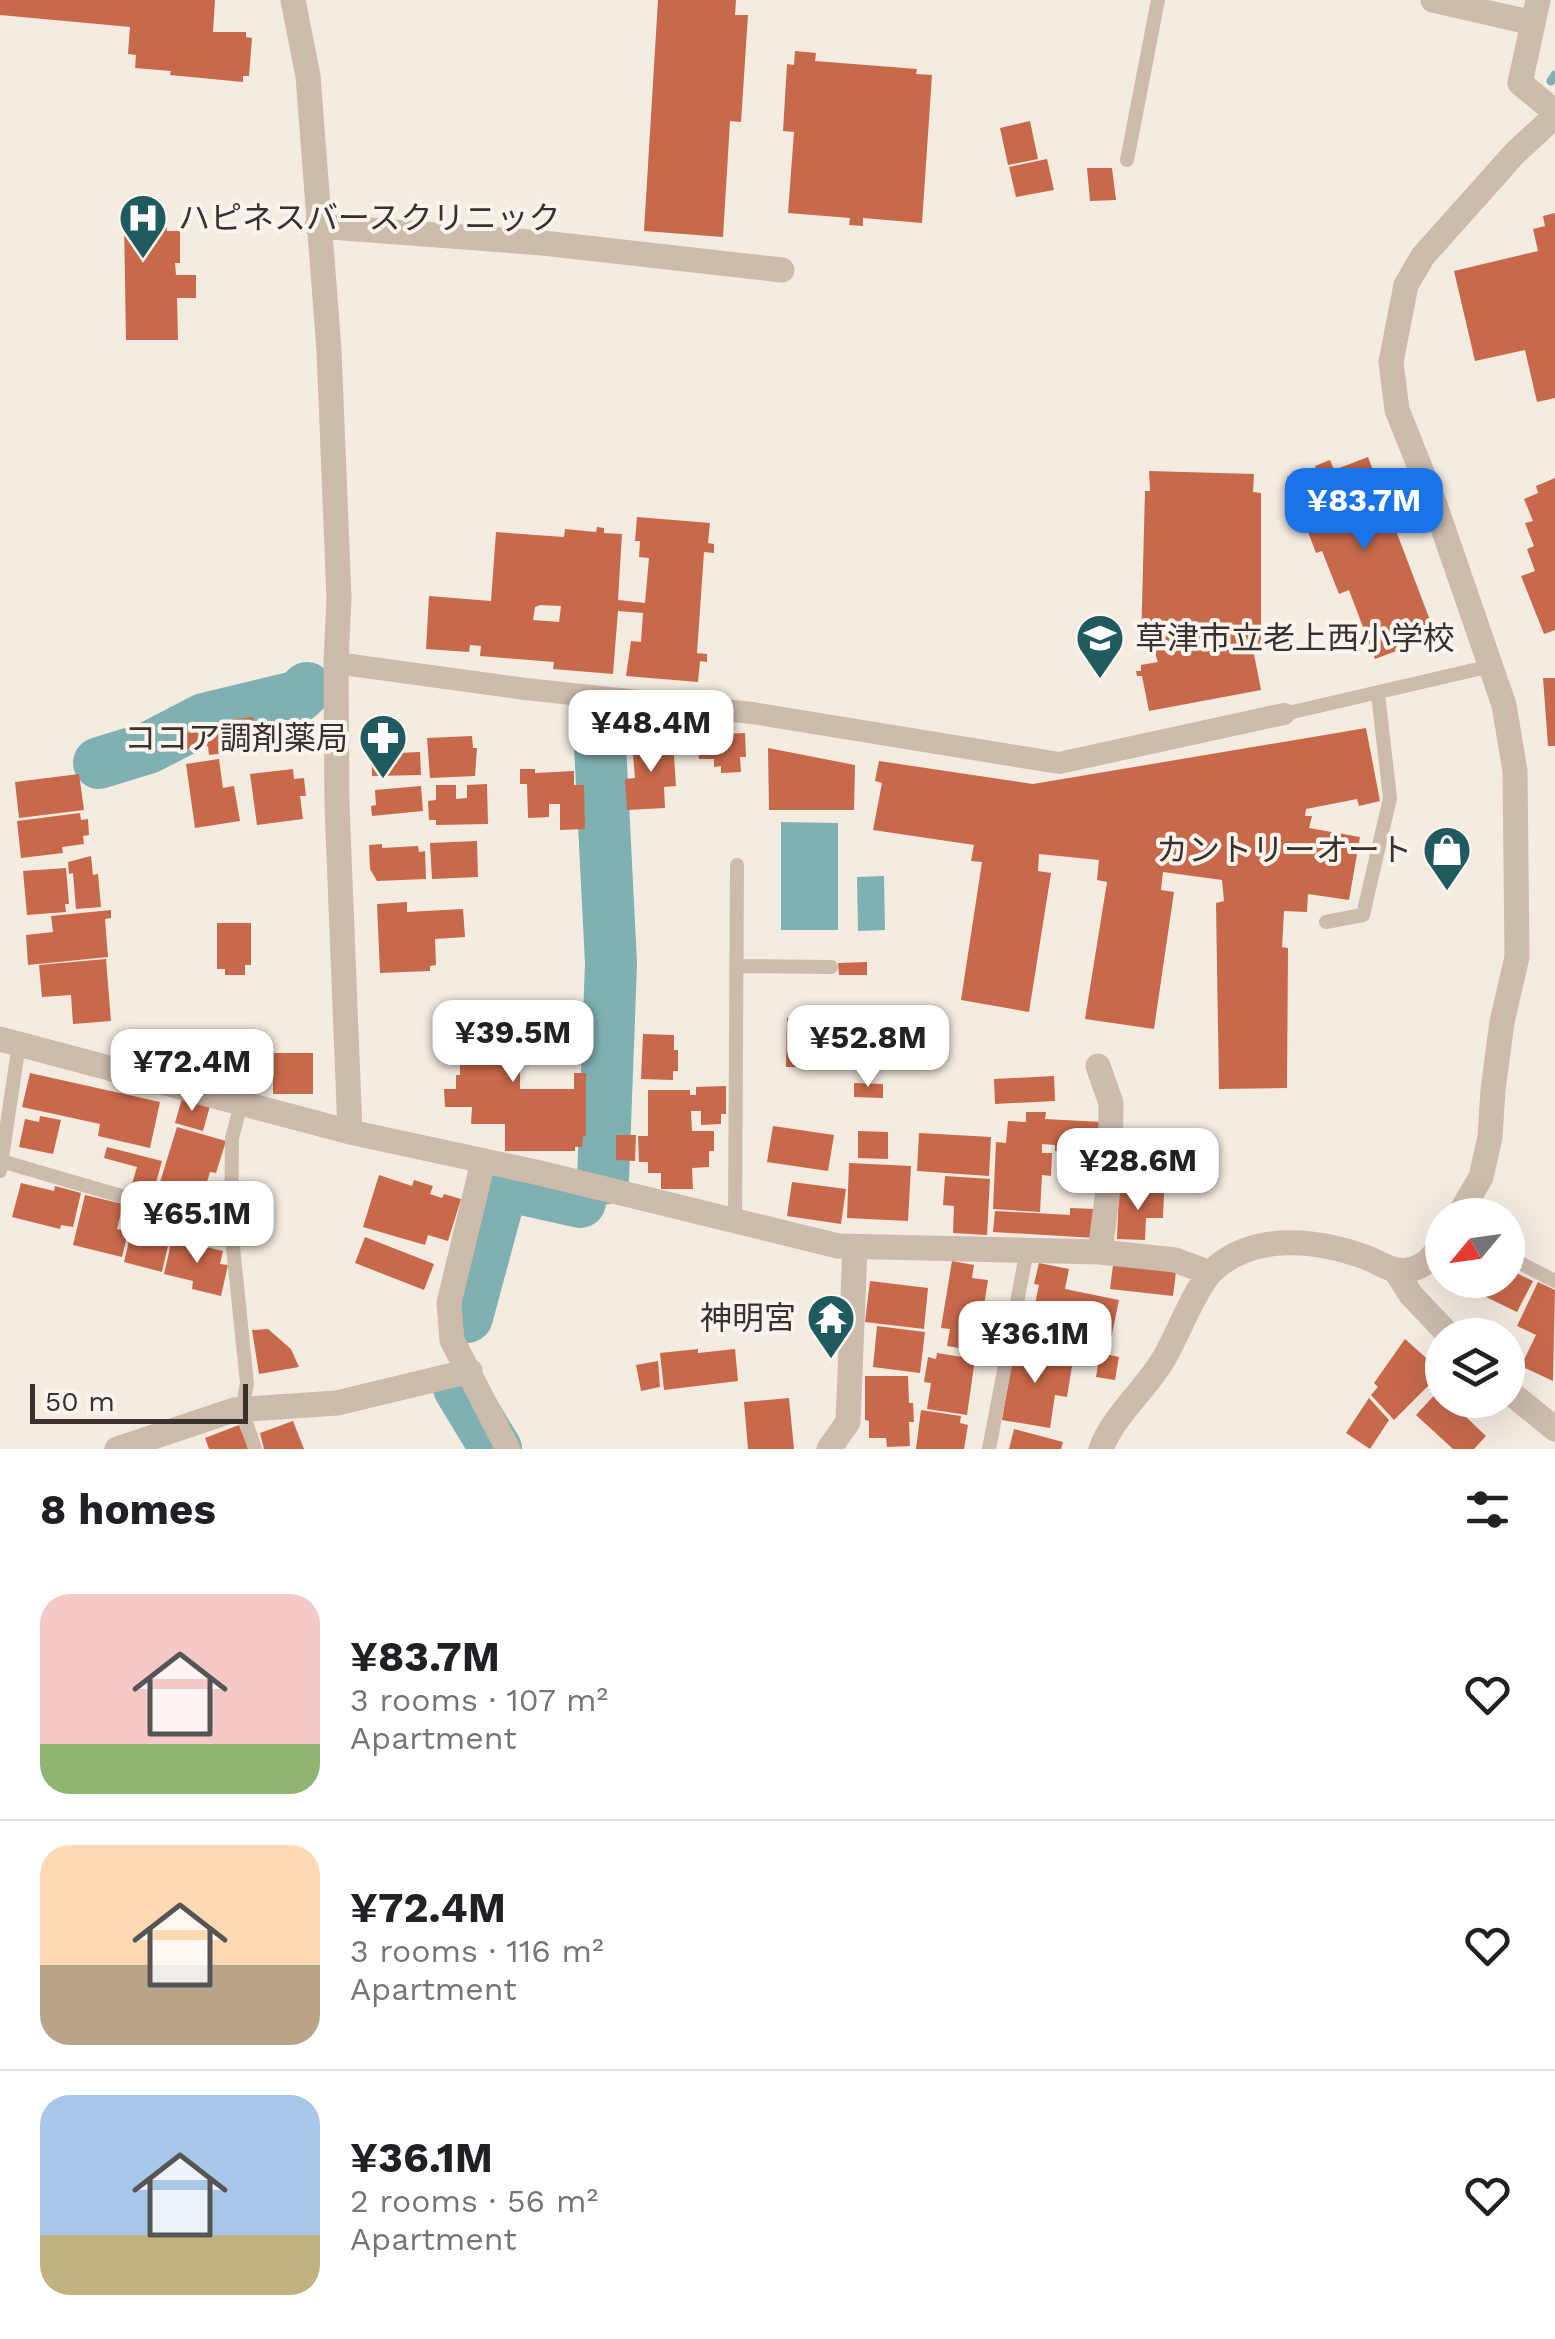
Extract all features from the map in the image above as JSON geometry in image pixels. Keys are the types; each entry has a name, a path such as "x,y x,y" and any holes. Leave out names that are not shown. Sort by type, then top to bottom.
{"street":[{"path":"293,0 308,76 336,494 337,806 350,1132"},
{"path":"1433,0 1536,12 1520,82 1555,114 1423,256 1406,285 1391,362 1397,410 1436,505 1504,705 1515,771 1517,957 1502,1022 1490,1137 1481,1177 1469,1198"},
{"path":"317,226 543,243 782,270"},
{"path":"336,662 525,689 752,713 1059,764 1284,714"},
{"path":"10,1042 350,1132 854,1248 1100,1252 1175,1260 1210,1273"},
{"path":"1098,1066 1111,1103 1110,1174 1100,1252"},
{"path":"483,1162 449,1303 452,1340 508,1449"},
{"path":"1101,1449 1163,1360 1210,1273 1234,1256 1266,1244 1292,1240 1362,1256 1395,1270 1425,1264"},
{"path":"829,1449 848,1422 854,1248"},
{"path":"1395,1270 1410,1295 1433,1318"},
{"path":"117,1449 192,1422 242,1410 337,1403 470,1371"},
{"path":"1525,1404 1555,1429"}],"lane":[{"path":"1127,160 1158,0"},
{"path":"1284,714 1491,666"},
{"path":"1326,922 1362,915 1390,798 1378,694"},
{"path":"735,1222 737,865"},
{"path":"737,966 831,967"},
{"path":"10,1042 1,1166 230,1228"},
{"path":"242,1101 232,1138 230,1228 246,1383 242,1410 255,1449"},
{"path":"989,1449 1027,1250"},
{"path":"1525,1266 1555,1281"}],"water":[{"path":"781,822 838,823 838,930 781,930"},
{"path":"884,876 885,930 858,931 857,877"}],"building":[{"path":"0,0 215,0 213,32 246,32 246,37 252,38 249,76 243,76 243,82 135,68 136,55 128,54 130,27 0,15"},
{"path":"658,0 736,0 735,15 748,15 741,122 730,121 723,237 644,231"},
{"path":"795,51 816,53 815,61 917,69 916,74 932,75 922,223 863,218 863,226 849,225 850,218 788,213 794,132 783,131 787,64 794,65"},
{"path":"1030,121 1038,159 1008,165 1000,128"},
{"path":"1047,159 1054,190 1016,197 1009,167"},
{"path":"1087,168 1112,168 1116,200 1090,201"},
{"path":"1555,213 1555,398 1537,402 1525,350 1475,361 1454,271 1538,251 1533,229 1545,226 1543,216"},
{"path":"124,221 166,221 167,231 180,231 176,275 196,275 196,298 177,298 178,340 126,340"},
{"path":"1368,457 1436,636 1375,659 1349,590 1339,594 1322,551 1316,553 1287,477 1302,471 1306,480 1319,475 1315,466 1330,460 1334,470"},
{"path":"1149,471 1254,474 1253,492 1261,493 1261,644 1252,644 1261,690 1149,711 1142,676 1137,676 1136,671 1141,671 1141,665 1158,662 1151,642 1141,644 1145,491 1150,491"},
{"path":"1555,478 1555,630 1544,634 1521,576 1535,571 1527,549 1534,546 1525,523 1533,521 1524,499 1538,493 1536,486"},
{"path":"637,517 710,523 708,543 714,544 714,553 704,552 697,653 707,654 707,662 700,661 698,682 626,676 631,641 641,642 643,613 618,611 613,674 553,669 554,662 480,656 481,646 470,645 469,652 426,649 429,596 491,601 496,532 564,537 565,529 596,532 597,527 604,528 604,533 622,534 618,600 645,603 649,558 639,557 640,541 635,541","holes":["561,606 559,622 533,620 535,607"]},
{"path":"1543,678 1555,678 1555,746 1548,746"},
{"path":"253,717 257,749 209,755 208,746 187,749 185,733 207,730 206,723"},
{"path":"1366,728 1380,801 1359,806 1357,799 1306,809 1305,816 1312,816 1309,828 1360,837 1349,900 1308,894 1307,912 1284,911 1282,947 1288,948 1287,1088 1219,1089 1216,903 1224,901 1222,880 1163,872 1161,890 1174,892 1154,1029 1085,1019 1107,882 1097,880 1099,860 1039,854 1038,871 1051,873 1029,1012 961,1000 982,862 971,861 974,845 873,830 882,783 875,781 879,761 1033,784"},
{"path":"745,733 746,757 740,757 741,772 721,773 721,766 714,767 714,759 699,759 698,735"},
{"path":"472,736 473,748 477,748 475,776 430,778 427,738"},
{"path":"673,741 676,786 664,787 665,808 627,810 625,779 635,778 632,743"},
{"path":"768,748 855,765 854,810 769,810"},
{"path":"420,752 421,775 372,776 372,754"},
{"path":"219,759 223,788 234,786 240,821 195,828 186,764"},
{"path":"293,769 294,779 304,778 306,796 300,796 303,819 257,825 250,774"},
{"path":"520,769 535,769 535,773 574,771 574,785 584,785 585,829 560,830 560,804 549,804 549,817 528,818 527,784 520,784"},
{"path":"79,774 84,810 19,818 15,782"},
{"path":"487,784 488,824 436,825 436,820 429,820 428,801 436,800 436,785 456,785 456,799 467,798 467,785"},
{"path":"421,786 423,811 372,816 375,790"},
{"path":"80,813 81,820 88,819 89,835 83,836 84,844 62,847 63,853 21,858 17,821"},
{"path":"477,841 478,877 432,879 430,843"},
{"path":"382,844 382,848 418,846 419,852 425,851 426,879 377,881 370,869 369,845"},
{"path":"91,856 93,875 98,874 101,907 76,909 73,873 69,874 68,862"},
{"path":"66,868 66,912 27,915 23,871"},
{"path":"407,902 407,912 463,909 465,937 435,939 436,965 430,966 430,971 380,973 377,904"},
{"path":"111,910 111,918 105,919 108,957 28,965 26,935 53,932 51,916"},
{"path":"217,923 251,923 251,965 245,965 245,975 225,975 225,969 217,969"},
{"path":"106,959 111,1021 73,1024 71,995 42,997 39,965"},
{"path":"867,962 867,975 839,975 838,963"},
{"path":"470,1003 525,1003 526,1060 520,1060 520,1089 574,1089 574,1073 586,1073 586,1136 582,1147 575,1147 575,1151 505,1151 505,1124 471,1124 472,1107 445,1107 444,1089 456,1089 456,1075 460,1075 460,1022 470,1022"},
{"path":"808,1012 836,1012 836,1024 857,1024 856,1068 786,1067 787,1018 808,1019"},
{"path":"643,1034 674,1035 678,1071 673,1071 673,1080 641,1079"},
{"path":"266,1038 266,1075 207,1077 206,1039"},
{"path":"273,1053 313,1053 313,1094 273,1094"},
{"path":"30,1073 160,1102 150,1148 98,1136 100,1124 22,1107"},
{"path":"1054,1076 1055,1101 995,1104 994,1079"},
{"path":"854,1083 883,1084 883,1098 854,1097"},
{"path":"726,1086 726,1114 721,1114 721,1124 701,1125 701,1111 691,1111 692,1131 714,1131 709,1167 692,1168 693,1189 661,1189 661,1173 648,1173 648,1162 639,1162 638,1136 648,1136 648,1090 690,1090 690,1095 696,1095 696,1087"},
{"path":"182,1098 210,1106 203,1131 175,1123"},
{"path":"1026,1112 1046,1112 1045,1119 1102,1122 1101,1153 1055,1151 1055,1145 1042,1144 1042,1153 1052,1153 1051,1176 1042,1175 1040,1212 993,1209 996,1142 1006,1143 1008,1121 1026,1122"},
{"path":"40,1116 61,1120 53,1154 19,1147 25,1119 39,1122"},
{"path":"773,1126 834,1135 828,1171 767,1162"},
{"path":"177,1127 226,1141 216,1173 210,1172 200,1205 157,1192"},
{"path":"858,1131 888,1132 888,1159 858,1158"},
{"path":"919,1133 991,1137 989,1176 917,1171"},
{"path":"616,1135 636,1135 635,1161 616,1160"},
{"path":"107,1147 162,1161 154,1190 132,1184 137,1167 104,1158"},
{"path":"849,1163 911,1166 908,1221 847,1218"},
{"path":"1122,1170 1144,1172 1143,1185 1121,1184"},
{"path":"379,1175 412,1186 414,1180 433,1186 430,1194 461,1199 448,1241 428,1235 425,1245 363,1227"},
{"path":"945,1176 990,1179 987,1235 953,1233 954,1206 943,1205"},
{"path":"792,1182 846,1189 841,1224 787,1216"},
{"path":"21,1183 81,1193 73,1227 61,1225 60,1229 12,1217"},
{"path":"1119,1191 1164,1193 1163,1218 1146,1218 1145,1240 1117,1239"},
{"path":"85,1195 123,1204 117,1229 128,1232 122,1257 73,1245"},
{"path":"1070,1208 1096,1209 1095,1238 993,1232 995,1211 1070,1215"},
{"path":"135,1215 173,1224 162,1272 124,1262"},
{"path":"365,1237 434,1264 424,1290 355,1263"},
{"path":"172,1239 223,1251 220,1264 228,1265 221,1296 192,1289 193,1281 164,1274"},
{"path":"952,1261 974,1265 972,1278 988,1280 977,1351 947,1346 950,1329 941,1328"},
{"path":"1039,1263 1069,1269 1065,1289 1119,1300 1109,1348 1029,1331 1039,1285 1034,1284"},
{"path":"1113,1265 1176,1272 1173,1296 1110,1289"},
{"path":"1525,1277 1533,1281 1525,1296"},
{"path":"870,1281 928,1288 924,1329 865,1322"},
{"path":"1538,1282 1555,1290 1553,1381 1525,1368 1525,1358 1536,1335 1525,1330 1525,1318 1521,1318"},
{"path":"1488,1298 1524,1298 1517,1312"},
{"path":"877,1326 925,1332 920,1373 873,1367"},
{"path":"268,1329 291,1349 299,1367 259,1374 252,1330"},
{"path":"1405,1339 1425,1357 1425,1389 1394,1420 1371,1395 1378,1387 1374,1383"},
{"path":"1023,1341 1040,1344 1039,1355 1073,1360 1067,1397 1055,1395 1050,1428 1002,1420 1014,1348 1022,1349"},
{"path":"698,1349 698,1353 735,1349 738,1381 664,1390 660,1353"},
{"path":"937,1353 975,1359 967,1415 927,1409 931,1383 924,1382 928,1357 936,1359"},
{"path":"1100,1353 1119,1357 1115,1380 1096,1377"},
{"path":"658,1361 660,1387 641,1391 636,1365"},
{"path":"865,1376 908,1376 914,1422 909,1422 910,1446 887,1447 886,1438 869,1438"},
{"path":"789,1398 794,1449 748,1449 744,1402"},
{"path":"1369,1398 1389,1420 1370,1449 1346,1433"},
{"path":"1425,1405 1425,1418 1467,1418 1486,1436 1474,1449 1453,1449 1416,1415"},
{"path":"921,1410 961,1416 960,1423 968,1425 964,1449 916,1449"},
{"path":"293,1421 304,1449 264,1449 260,1433"},
{"path":"239,1425 249,1449 209,1449 205,1438"},
{"path":"1014,1429 1063,1442 1061,1449 1009,1449"}],"waterway":[{"path":"1551,81 1555,75"},
{"path":"99,763 148,748 204,719 299,696 307,688"},
{"path":"599,725 611,963 603,1179"},
{"path":"467,1317 501,1191 509,1186 580,1202"},
{"path":"459,1388 496,1449"}],"place":[{"name":"ハピネスバースクリニック","path":"143,260"},
{"name":"草津市立老上西小学校","path":"1100,680"},
{"name":"ココア調剤薬局","path":"383,780"},
{"name":"カントリーオート","path":"1447,892"},
{"name":"神明宮","path":"831,1360"}]}
